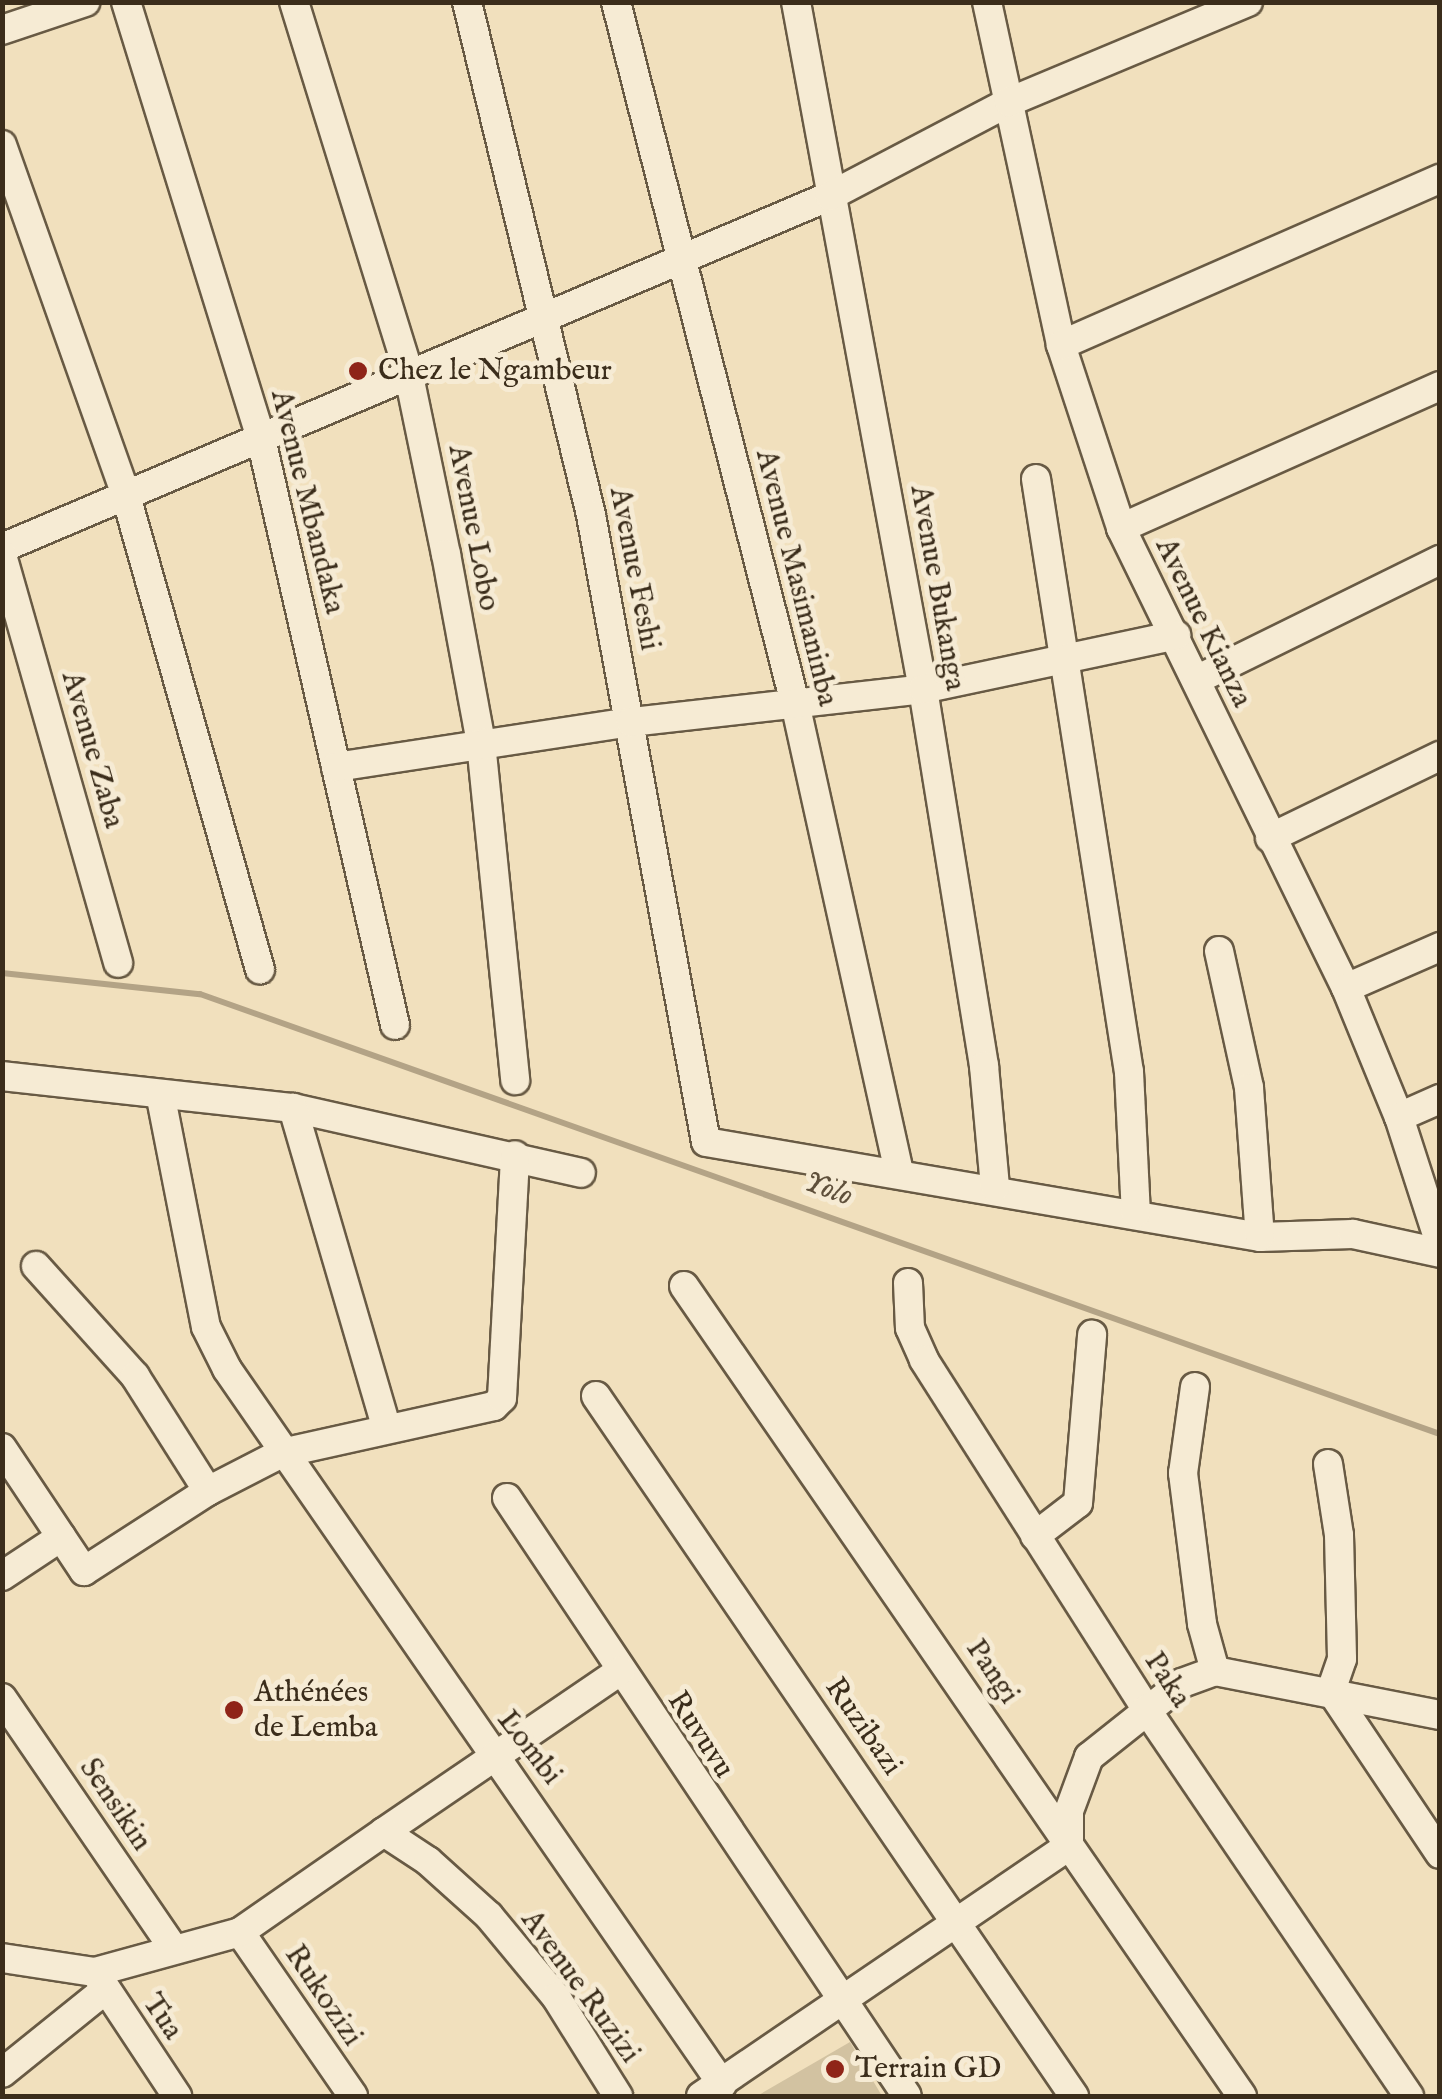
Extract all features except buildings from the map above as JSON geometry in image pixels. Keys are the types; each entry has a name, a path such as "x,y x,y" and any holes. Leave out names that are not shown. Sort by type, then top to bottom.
{"street":[{"path":"10,19 86,2"},
{"name":"Avenue Mbandaka","path":"126,2 261,438 396,1025"},
{"name":"Avenue Lobo","path":"294,2 408,371 481,743 515,1080"},
{"name":"Avenue Feshi","path":"467,2 546,312 632,722 700,1130 716,1149 899,1174"},
{"name":"Avenue Masimaninba","path":"616,2 795,703 899,1174"},
{"name":"Avenue Bukanga","path":"796,2 923,689 984,1066 995,1188"},
{"name":"Avenue Kianza","path":"987,2 1062,344 1121,528 1346,988 1399,1117 1440,1244"},
{"path":"2,552 408,371 830,196 1009,102 1248,2"},
{"path":"2,145 126,496 260,969"},
{"path":"1062,344 1440,179"},
{"path":"1121,528 1440,386"},
{"path":"1036,478 1129,1072 1136,1213"},
{"name":"Avenue Zaba","path":"2,552 118,963"},
{"path":"1196,680 1440,560"},
{"path":"336,766 632,722 923,689 1176,636"},
{"path":"1270,838 1440,756"},
{"path":"1346,988 1440,947"},
{"path":"1219,951 1248,1088 1260,1237"},
{"path":"2,1076 162,1098 293,1108 581,1173"},
{"name":"Lombi","path":"162,1098 206,1327 282,1453 491,1755 510,1772 712,2090"},
{"path":"1399,1117 1440,1099"},
{"path":"293,1108 386,1426"},
{"path":"2,1448 84,1571 208,1491 282,1453 386,1426 484,1411 502,1398 515,1156"},
{"path":"899,1174 1260,1237 1352,1234 1440,1253"},
{"path":"36,1266 135,1376 208,1491"},
{"name":"Paka","path":"908,1283 910,1328 924,1360 1146,1709 1409,2096"},
{"name":"Pangi","path":"684,1286 1242,2096"},
{"path":"1036,1536 1078,1503 1092,1335"},
{"path":"1195,1387 1183,1473 1202,1624 1215,1671"},
{"name":"Ruzibazi","path":"596,1396 1074,2096"},
{"path":"1328,1464 1339,1535 1341,1642 1331,1691 1440,1854"},
{"name":"Ruvuvu","path":"508,1498 907,2096"},
{"path":"2,1576 60,1536"},
{"path":"2,2073 100,1981 174,1948 240,1932 491,1755 620,1671"},
{"path":"712,2090 1069,1846 1070,1811 1081,1771 1146,1709 1215,1671 1440,1715"},
{"name":"Sensikin","path":"2,1698 174,1948"},
{"name":"Avenue Ruzizi","path":"384,1832 428,1861 488,1916 556,1998 618,2096"},
{"name":"Rukozizi","path":"240,1932 352,2096"},
{"path":"4,1956 100,1981"},
{"name":"Tua","path":"100,1981 177,2096"}],"shaded area":[{"name":"Terrain GD","path":"850,2042 882,2096 757,2096"}],"waterway":[{"name":"Yolo","path":"2,973 200,994 1440,1434"}],"place":[{"name":"Chez le Ngambeur","path":"358,371"},
{"name":"Athénées de Lemba","path":"234,1710"},
{"name":"Terrain GD","path":"835,2069"}]}
